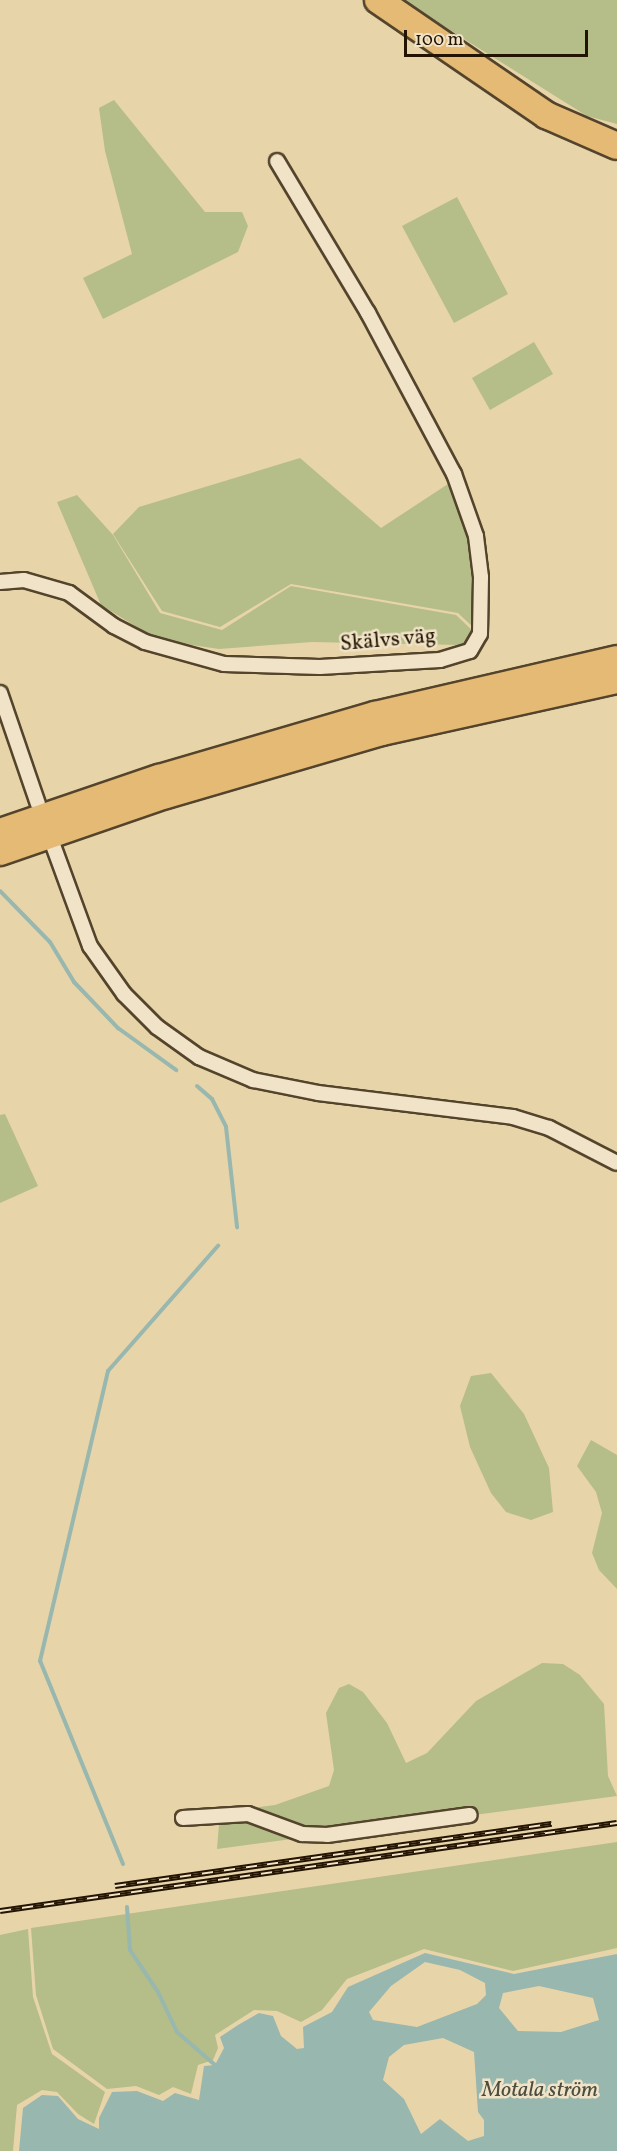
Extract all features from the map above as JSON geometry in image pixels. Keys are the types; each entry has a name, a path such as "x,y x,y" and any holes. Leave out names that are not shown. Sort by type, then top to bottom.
{"highway":[{"path":"378,0 546,115 617,146"},
{"path":"0,832 159,778 306,735 471,691 617,659"},
{"path":"0,852 166,795 329,747 617,680"}],"street":[{"name":"Skälvs väg","path":"0,582 24,580 69,593 145,642 224,664 320,667 440,660 470,651 480,634 482,577 476,536 454,474 368,313 277,160"},
{"path":"0,693 38,804"},
{"path":"53,845 90,946 117,985 157,1028 199,1057 253,1080 318,1093 513,1117 549,1128 617,1163"},
{"path":"183,1818 248,1814 302,1834 327,1835 470,1815"}],"green space":[{"path":"402,0 617,0 617,124 587,116"},
{"path":"114,100 205,212 242,212 248,226 238,252 103,319 83,278 132,254 105,151 99,108"},
{"path":"457,197 508,294 454,323 402,226"},
{"path":"534,342 553,374 490,410 472,378"},
{"path":"300,458 381,528 448,484 470,539 475,629 458,613 291,584 220,627 162,611 113,534 139,507"},
{"path":"77,495 113,535 160,613 222,630 291,586 456,615 474,632 461,645 312,642 219,649 158,640 101,605 57,502"},
{"path":"5,1114 38,1186 0,1203 0,1115"},
{"path":"491,1373 524,1414 549,1468 553,1512 531,1520 506,1512 491,1493 470,1447 460,1406 471,1376"},
{"path":"591,1440 617,1455 617,1589 599,1570 592,1553 602,1513 596,1492 577,1466"},
{"path":"542,1663 563,1664 580,1675 604,1704 608,1776 617,1796 217,1849 220,1812 275,1805 329,1786 334,1770 326,1713 339,1688 349,1684 363,1692 387,1723 406,1763 427,1753 476,1701"},
{"path":"617,1842 617,1948 513,1971 424,1949 347,1979 322,2010 301,2022 277,2011 254,2010 215,2035 218,2048 213,2060 198,2065 191,2094 173,2087 159,2095 136,2086 107,2089 53,2049 36,1995 31,1928"},
{"path":"28,1929 33,1997 52,2054 105,2092 94,2124 78,2114 57,2092 42,2090 17,2105 13,2151 0,2151 0,1935"}],"water":[{"name":"Motala ström","path":"425,1953 514,1974 617,1954 617,2151 19,2151 23,2108 42,2095 58,2096 78,2119 99,2129 99,2118 112,2092 137,2091 163,2101 175,2093 199,2100 204,2066 215,2065 224,2048 220,2037 259,2013 273,2016 281,2036 297,2049 304,2048 303,2027 332,2012 348,1987","holes":["425,1962 460,1970 485,1983 486,1995 477,2004 417,2027 373,2020 369,2012 391,1986","539,1986 593,1998 599,2020 561,2032 518,2031 499,2008 503,1993","443,2038 474,2052 478,2112 484,2120 484,2136 468,2141 440,2119 421,2134 404,2099 383,2080 389,2057 404,2045"]}],"waterway":[{"path":"0,891 50,942 74,982 118,1028 176,1070"},
{"path":"197,1086 212,1099 226,1127 237,1227"},
{"path":"123,1864 40,1661 108,1371 218,1246"},
{"path":"127,1907 130,1950 158,1992 177,2032 215,2065"}],"railway":[{"path":"0,1911 617,1823"},
{"path":"115,1886 552,1824"}]}
